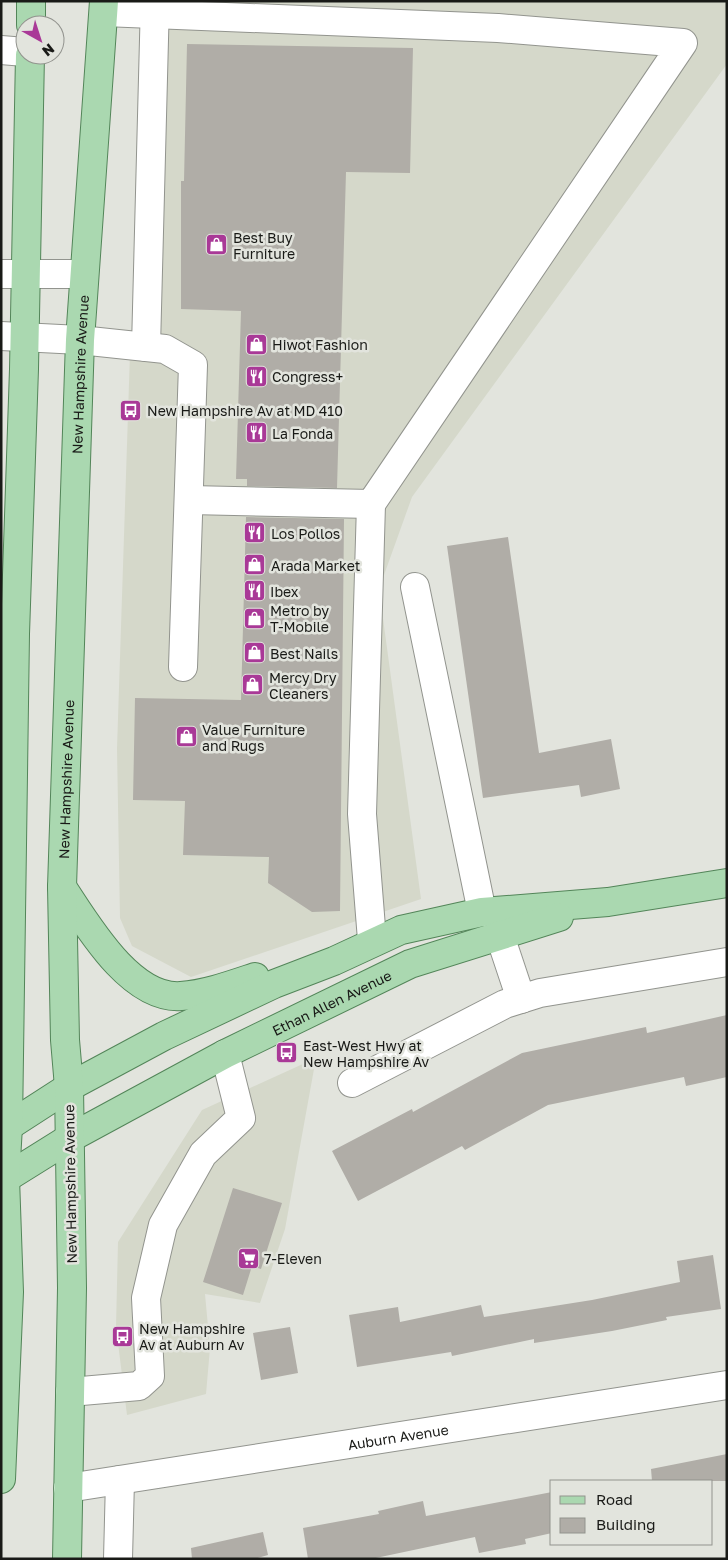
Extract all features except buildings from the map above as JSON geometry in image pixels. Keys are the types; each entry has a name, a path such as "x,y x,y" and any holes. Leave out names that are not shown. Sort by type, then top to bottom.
{"main road":[{"path":"31,1 31,15"},
{"name":"New Hampshire Avenue","path":"67,1559 72,1288 69,1087 65,1040 62,887 80,340 104,6"},
{"path":"1,1479 9,1292 3,1179 13,274 29,65"},
{"name":"Ethan Allen Avenue","path":"5,1129 69,1087 164,1036 274,984 401,930 482,912 608,902 727,883"},
{"path":"62,887 107,953 121,968 160,993 180,996 216,990 401,930"},
{"name":"Ethan Allen Avenue","path":"3,1179 70,1138 225,1054 410,964 608,902"}],"street":[{"path":"104,6 154,7 498,28 683,43 371,504 362,814 372,940"},
{"path":"146,347 154,7"},
{"path":"1,50 15,51"},
{"path":"13,274 84,274"},
{"path":"13,337 80,340 165,349 193,365 183,667"},
{"path":"190,500 371,504"},
{"path":"415,587 482,912"},
{"path":"500,936 521,999"},
{"path":"352,1082 505,1004 540,993 727,962"},
{"path":"70,1392 139,1386 150,1376 146,1298 163,1225 203,1154 241,1118 225,1054"},
{"name":"Auburn Avenue","path":"68,1488 727,1385"},
{"path":"118,1559 120,1480"}],"shaded area":[{"path":"165,1 727,2 727,64 412,497 379,589 421,899 191,977 132,946 120,918 117,749 130,353"},
{"path":"316,1058 285,1229 260,1303 205,1294 210,1348 206,1394 127,1415 116,1327 118,1242 202,1110"}],"place":[{"name":"Best Buy Furniture","path":"217,245"},
{"name":"Hiwot Fashion","path":"256,344"},
{"name":"Congress+","path":"256,376"},
{"name":"New Hampshire Av at MD 410","path":"131,410"},
{"name":"La Fonda","path":"256,433"},
{"name":"Los Pollos","path":"255,533"},
{"name":"Arada Market","path":"255,565"},
{"name":"Ibex","path":"254,591"},
{"name":"Metro by T-Mobile","path":"254,618"},
{"name":"Best Nails","path":"254,653"},
{"name":"Mercy Dry Cleaners","path":"253,685"},
{"name":"Value Furniture and Rugs","path":"186,737"},
{"name":"East-West Hwy at New Hampshire Av","path":"287,1053"},
{"name":"7-Eleven","path":"248,1258"},
{"name":"New Hampshire Av at Auburn Av","path":"123,1336"}]}
